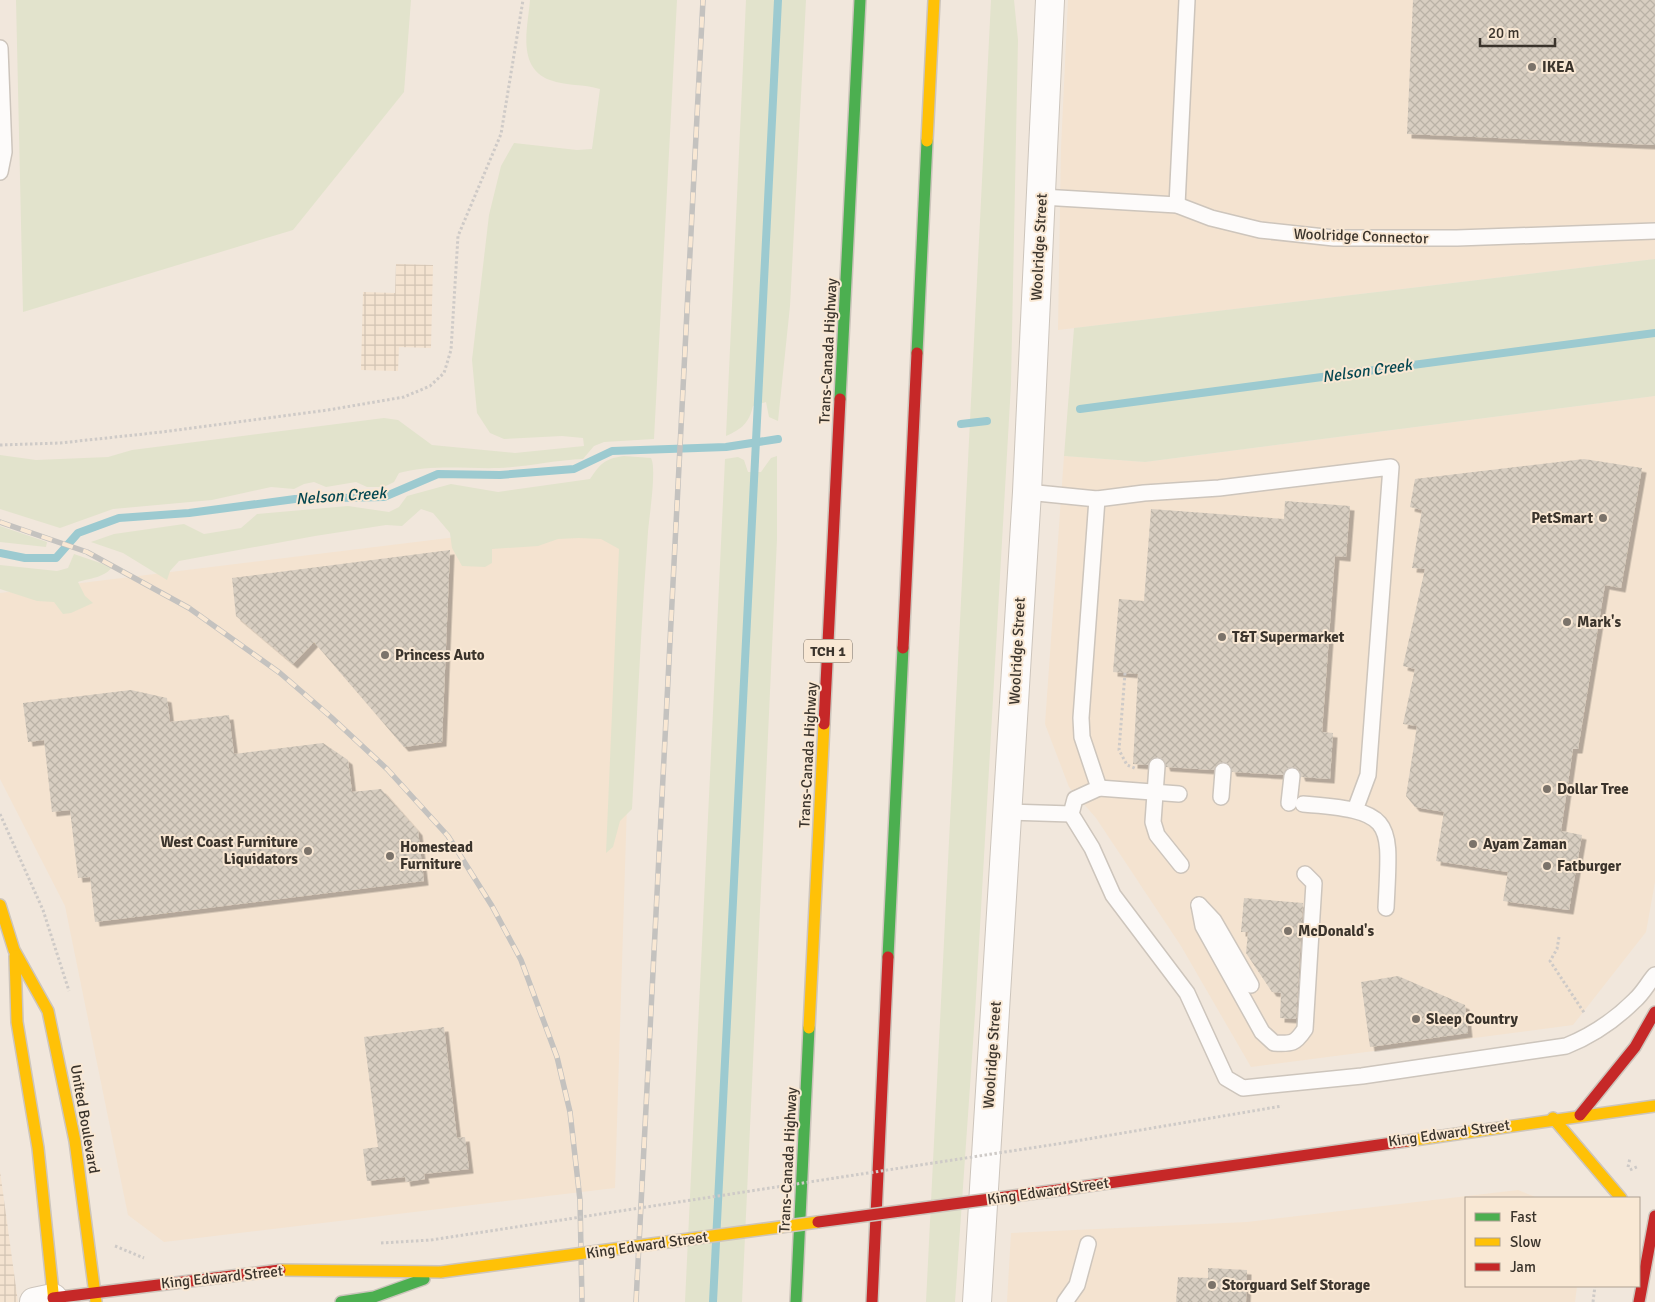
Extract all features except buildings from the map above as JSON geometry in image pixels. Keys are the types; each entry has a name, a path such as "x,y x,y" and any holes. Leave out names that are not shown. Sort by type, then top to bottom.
{"main road":[{"name":"Trans-Canada Highway","path":"796,1302 860,0"},
{"path":"872,1302 934,0"},
{"name":"United Boulevard","path":"0,905 14,950 48,1011 60,1061 75,1141 96,1297"},
{"name":"United Boulevard","path":"14,950 17,1022 38,1148 47,1301"},
{"path":"1580,1115 1635,1046 1655,1012"},
{"name":"King Edward Street","path":"47,1301 96,1297 270,1270 441,1272 1066,1189 1553,1118 1655,1106"},
{"path":"1553,1118 1620,1197"},
{"path":"1639,1302 1655,1216"},
{"path":"1640,1222 1651,1236"},
{"name":"King Edward Street","path":"341,1302 374,1296 441,1272"}],"street":[{"name":"Woolridge Street","path":"977,1302 1027,492 1050,0"}],"lane":[{"path":"1177,205 1188,0"},
{"path":"0,48 4,152 0,172"},
{"name":"Woolridge Connector","path":"1042,197 1177,205 1210,218 1278,233 1334,238 1457,238 1655,230"},
{"path":"1027,492 1097,499 1144,493 1219,488 1391,467 1368,775 1355,810"},
{"path":"1097,499 1081,718 1082,737 1099,788"},
{"path":"1157,771 1153,822 1157,835 1181,865"},
{"path":"1221,797 1223,771"},
{"path":"1292,776 1296,803 1331,805 1355,810 1374,816 1386,830 1389,846 1386,908"},
{"path":"1179,794 1099,788 1075,799 1071,814 1092,848 1113,895 1187,993 1226,1078 1243,1088 1362,1076 1566,1046 1582,1039 1636,1000 1655,975"},
{"path":"1008,812 1071,814"},
{"path":"1251,985 1214,921 1199,905 1203,926 1262,1032 1274,1044 1287,1044 1297,1041 1305,1029 1314,883 1305,874"},
{"path":"1065,1302 1077,1285 1088,1244"}],"path":[{"path":"0,445 60,443 162,432 318,411 404,397 430,386 444,373 451,350 458,236 501,134 523,0"},
{"path":"1125,673 1119,750 1127,765 1157,771"},
{"path":"0,814 43,910 62,967"},
{"path":"1559,937 1550,961 1580,1007"},
{"path":"431,1240 1070,1142"},
{"path":"1593,1302 1595,1287"}],"shaded area":[{"path":"1068,0 1655,0 1655,259 1058,330 1061,148"},
{"path":"396,264 433,265 431,348 399,347 398,371 361,370 363,292 395,293"},
{"path":"1655,396 1655,882 1646,932 1573,1025 1251,1067 1181,946 1096,818 1069,787 1045,724 1064,456 1145,462"},
{"path":"636,515 615,1188 164,1242 128,1215 65,906 0,779 0,593"},
{"path":"0,1171 18,1302 0,1302"},
{"path":"1518,1190 1536,1197 1465,1197 1465,1287 1577,1287 1575,1302 1007,1302 1011,1233 1247,1222"}],"green space":[{"path":"16,0 411,0 404,92 293,230 23,312"},
{"path":"530,0 677,0 654,439 604,442 594,446 583,459 510,467 412,470 399,473 394,482 384,487 367,487 356,482 326,487 314,482 294,489 271,487 212,500 113,509 60,528 0,509 0,455 36,460 108,457 132,450 384,418 398,420 432,445 515,453 584,446 583,438 562,436 504,439 490,433 477,413 472,360 489,215 501,166 514,143 577,150 592,149 600,89 550,80 539,74 532,66 526,45"},
{"path":"746,0 806,0 790,306 778,421 769,417 766,402 753,406 744,425 726,436"},
{"path":"991,0 1014,0 1018,40 1011,384 975,1014 955,1302 926,1302"},
{"path":"1655,259 1655,396 1145,462 1064,456 1074,328"},
{"path":"624,456 651,458 653,463 653,482 643,602 632,809 620,821 613,847 606,853 619,549 601,539 558,539 538,546 492,549 492,563 485,567 462,566 452,548 450,533 433,513 421,509 402,526 386,525 315,536 179,561 170,571 167,580 123,553 91,542 114,534 184,524 204,534 241,528 257,514 348,506 389,512 399,507 407,496 451,484 498,492 590,479 604,463"},
{"path":"777,456 777,539 742,1302 685,1302 725,459 738,457 744,460 748,472 761,472 771,458"},
{"path":"0,526 47,542 46,547 0,542"},
{"path":"74,554 112,567 101,576 78,582 85,596 93,603 71,613 63,614 54,602 37,601 0,589 0,565 57,571 68,568"}],"waterway":[{"path":"713,1302 778,0"},
{"name":"Nelson Creek","path":"1080,409 1655,333"},
{"name":"Nelson Creek","path":"961,424 987,421"},
{"name":"Nelson Creek","path":"0,553 25,558 56,558 78,533 119,518 189,513 295,499 384,497 438,474 500,475 574,469 612,451 726,447 778,439"}],"railway":[{"path":"636,1302 703,0"},
{"path":"0,522 87,552 189,608 280,673 331,717 387,769 448,836 492,906 521,960 557,1057 570,1112 580,1200 582,1302"}],"traffic: fast":[{"path":"840,399 860,0"},
{"path":"917,353 927,141"},
{"path":"888,957 903,648"},
{"path":"796,1302 809,1028"},
{"path":"341,1302 374,1297 424,1279"}],"traffic: slow":[{"path":"927,141 934,0"},
{"path":"809,1028 824,724"},
{"path":"0,905 14,950 48,1011 75,1141 96,1302"},
{"path":"15,956 17,1022 38,1148 54,1302"},
{"path":"1407,1141 1655,1106"},
{"path":"1553,1118 1620,1197"},
{"path":"441,1272 818,1222"},
{"path":"280,1270 441,1272"}],"traffic: jam":[{"path":"903,648 917,353"},
{"path":"824,724 840,399"},
{"path":"872,1302 888,957"},
{"path":"1580,1115 1635,1047 1655,1012"},
{"path":"1066,1189 1407,1141"},
{"path":"818,1222 1066,1189"},
{"path":"1639,1302 1655,1216"},
{"path":"53,1298 280,1270"}],"place":[{"name":"IKEA","path":"1532,67"},
{"name":"PetSmart","path":"1603,518"},
{"name":"Mark's","path":"1567,622"},
{"name":"T&T Supermarket","path":"1222,637"},
{"name":"Princess Auto","path":"385,655"},
{"name":"Dollar Tree","path":"1547,789"},
{"name":"Ayam Zaman","path":"1473,844"},
{"name":"West Coast Furniture Liquidators","path":"308,851"},
{"name":"Homestead Furniture","path":"390,856"},
{"name":"Fatburger","path":"1547,866"},
{"name":"McDonald's","path":"1288,931"},
{"name":"Sleep Country","path":"1416,1019"},
{"name":"Storguard Self Storage","path":"1212,1285"}]}
